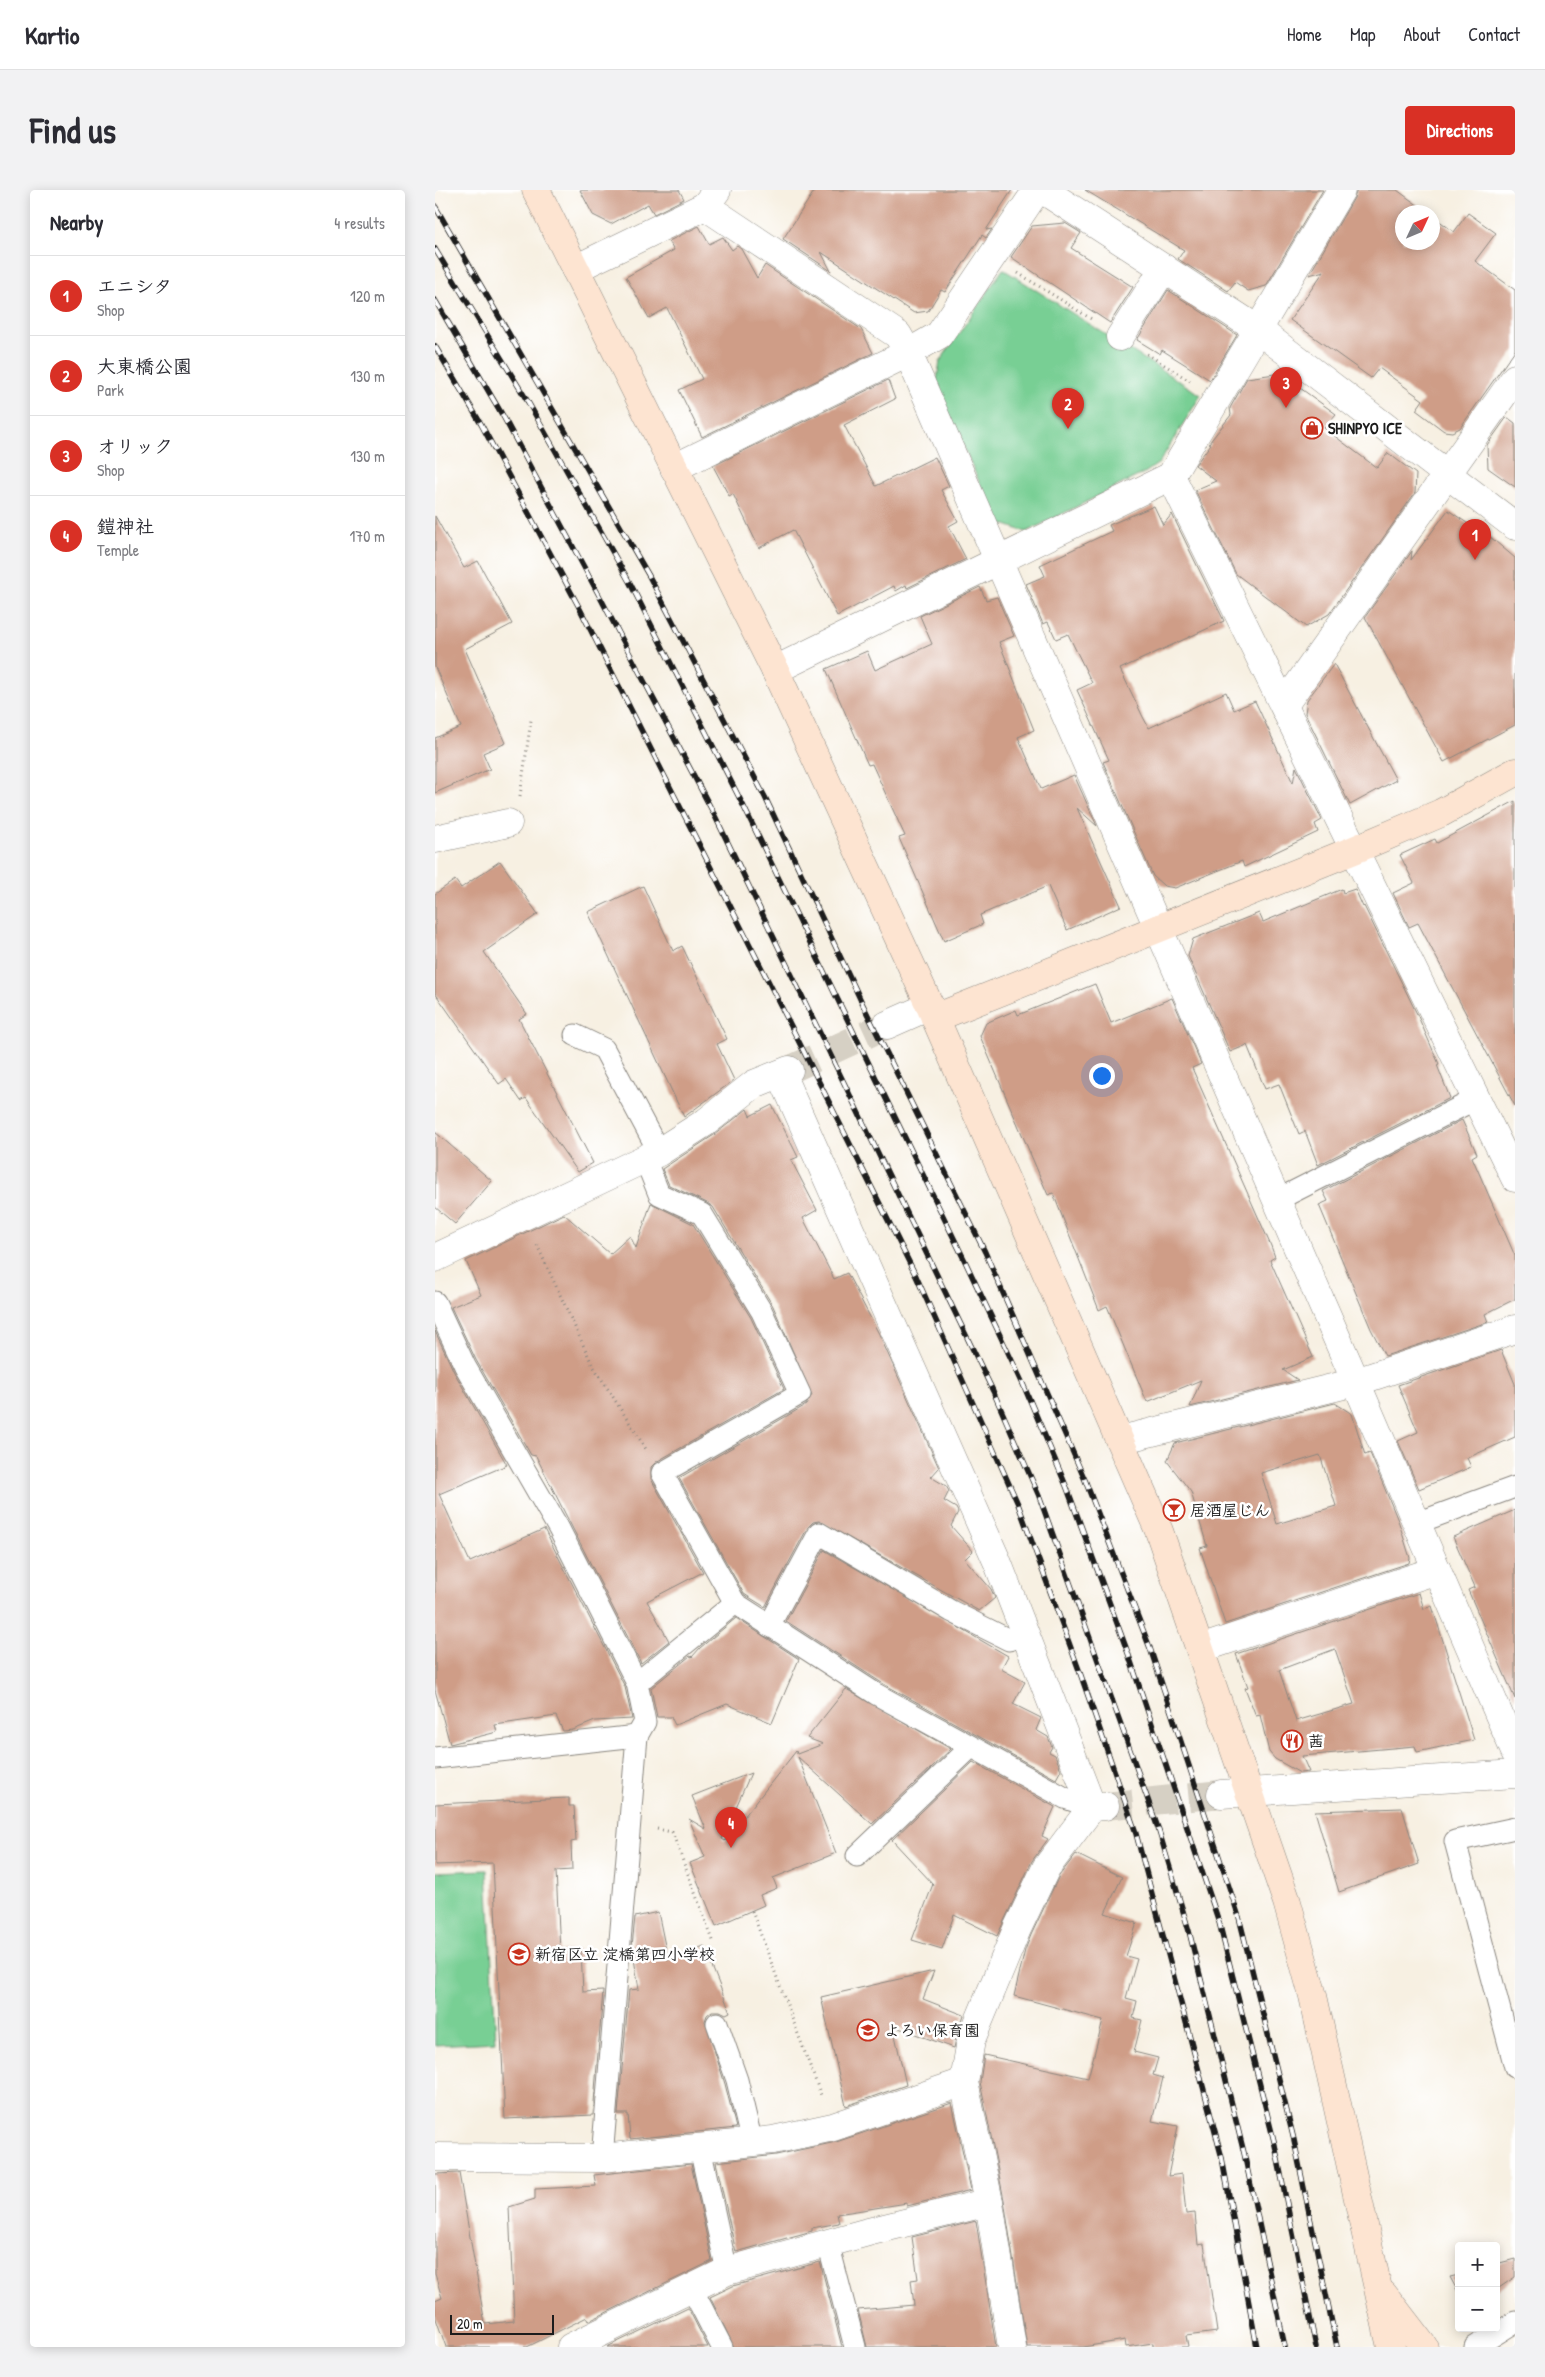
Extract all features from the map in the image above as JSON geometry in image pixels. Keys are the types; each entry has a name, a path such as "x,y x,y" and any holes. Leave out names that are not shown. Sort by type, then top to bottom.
{"street":[{"path":"536,190 775,670 933,1012 1159,1531 1287,1902 1313,1996 1380,2290 1391,2347"},
{"path":"674,468 908,353 939,335 1037,190"},
{"path":"1043,190 1257,329 1515,526"},
{"path":"775,670 1171,476 1341,190"},
{"path":"575,268 711,198 898,335 908,353 1159,929 1515,1752"},
{"path":"1120,337 1164,268"},
{"path":"1284,705 1515,378"},
{"path":"1171,476 1515,1178"},
{"path":"887,1025 933,1012 1159,929 1441,813 1515,772"},
{"path":"435,839 508,823"},
{"path":"435,1258 652,1156 706,1122 754,1084 785,1072 993,1552 1099,1806 1046,1868 1017,1929 971,2040 964,2082 989,2202 1012,2347"},
{"path":"1120,1440 1356,1382 1515,1329"},
{"path":"1201,1649 1437,1570"},
{"path":"1221,1794 1515,1774"},
{"path":"435,2157 602,2158 752,2142 833,2127 964,2082"},
{"path":"571,2347 727,2271 828,2242 989,2202"},
{"path":"1380,2290 1423,2347"}],"lane":[{"path":"575,1035 604,1049 652,1156 659,1194 702,1214 762,1312 800,1394 662,1473 735,1603 876,1694 1065,1798 1099,1806"},
{"path":"1277,1200 1476,1099"},
{"path":"435,1302 465,1366 559,1529 637,1683 645,1722 637,1736 602,2158"},
{"path":"1417,1523 1515,1487"},
{"path":"769,1626 819,1533 951,1611 1009,1640 1027,1636"},
{"path":"637,1683 735,1603"},
{"path":"437,1752 637,1736"},
{"path":"857,1856 971,1746"},
{"path":"1515,1828 1455,1841 1515,2068"},
{"path":"717,2024 737,2080 752,2142"},
{"path":"700,2148 727,2271"},
{"path":"828,2242 855,2347"},
{"path":"691,2287 722,2347"},
{"path":"1475,2347 1515,2322"}],"path":[{"path":"508,823 517,814 531,720"},
{"path":"523,1215 592,1364 662,1473"},
{"path":"630,1826 671,1832 714,1944"},
{"path":"752,1911 833,2127"}],"green space":[{"path":"1003,269 1201,395 1159,463 1146,472 1026,532 997,522 936,385 940,361"},
{"path":"487,1870 496,2042 435,2045 435,1872"}],"building":[{"path":"580,190 679,190 684,199 654,214 648,204 611,224 593,215"},
{"path":"815,190 1012,190 986,230 992,229 986,238 982,235 945,292 941,290 928,311 914,313 821,252 831,271 783,239"},
{"path":"1085,190 1323,190 1266,286 1248,291 1235,282 1228,291 1178,259 1184,250"},
{"path":"1357,190 1397,190 1417,205 1395,205 1395,250 1440,250 1440,221 1454,232 1468,213 1496,233 1475,261 1515,290 1515,350 1460,428 1452,432 1444,431 1416,410 1423,400 1379,368 1371,378 1290,320 1324,271 1309,275"},
{"path":"1065,223 1081,233 1071,248 1133,287 1110,323 1011,257 1032,226"},
{"path":"699,226 709,244 723,237 732,250 737,246 741,249 757,278 765,265 861,329 873,353 702,437 679,390 702,379 667,308 649,318 626,277 674,250 669,241"},
{"path":"1168,290 1237,335 1210,380 1162,350 1160,354 1137,340"},
{"path":"1275,374 1287,383 1289,380 1336,414 1324,428 1377,468 1388,453 1416,474 1415,493 1329,614 1306,627 1236,574 1195,490 1216,481 1195,465 1231,415 1230,408 1247,378"},
{"path":"888,380 895,399 844,425 876,486 935,457 949,486 941,490 958,521 949,526 966,559 907,588 906,585 896,591 894,586 837,616 793,530 759,548 733,494 729,496 713,466"},
{"path":"1507,417 1515,423 1515,487 1488,468 1487,445"},
{"path":"1154,506 1163,525 1172,514 1224,621 1120,669 1143,717 1149,728 1226,692 1234,710 1255,701 1293,783 1296,767 1322,820 1315,824 1318,832 1244,867 1242,861 1175,888 1164,886 1153,876 1103,762 1109,760 1077,690 1092,683 1068,634 1056,639 1048,622 1043,624 1026,584 1045,576 1040,565 1112,531 1109,525"},
{"path":"1448,510 1480,532 1482,530 1515,558 1515,725 1444,762 1365,617 1412,551 1411,560"},
{"path":"435,516 464,568 478,561 512,624 465,649 506,743 483,753 490,769 435,793 435,738 461,727 435,667"},
{"path":"980,587 986,600 997,597 1014,636 999,642 1034,730 1018,737 1041,789 1074,775 1097,826 1077,808 1121,906 1067,930 1048,886 980,915 983,924 944,941 899,838 905,836 872,764 868,765 826,669 867,651 875,670 932,644 920,616"},
{"path":"1334,664 1396,780 1350,805 1305,713 1307,700"},
{"path":"1515,801 1515,1106 1418,923 1409,927 1393,893 1414,883 1400,855 1435,839 1437,843"},
{"path":"500,861 538,914 484,952 527,1014 519,1019 593,1163 578,1172 526,1098 521,1101 506,1079 499,1084 435,993 435,894 455,880 461,888"},
{"path":"643,886 673,951 682,946 727,1039 717,1044 734,1080 684,1117 588,912"},
{"path":"1342,889 1343,893 1355,889 1364,906 1417,1014 1439,1064 1437,1065 1450,1098 1318,1165 1305,1131 1299,1134 1279,1084 1265,1089 1247,1045 1230,1052 1188,956 1193,939 1259,913 1263,922"},
{"path":"1095,984 1111,1023 1172,998 1201,1064 1192,1068 1271,1246 1275,1257 1270,1260 1313,1357 1283,1370 1298,1380 1190,1407 1201,1380 1147,1402 1107,1306 1099,1310 1053,1193 1048,1195 980,1036 986,1023 1016,1010 1018,1015"},
{"path":"772,1105 798,1157 791,1160 817,1210 803,1218 834,1279 847,1273 879,1334 939,1468 931,1477 946,1486 949,1491 944,1501 956,1508 958,1512 951,1526 973,1551 965,1559 991,1589 995,1598 979,1611 819,1521 813,1522 808,1527 765,1607 744,1594 679,1478 806,1405 812,1395 773,1306 713,1207 669,1185 662,1169 714,1135 747,1109 750,1116"},
{"path":"1462,1120 1477,1154 1472,1157 1515,1256 1515,1299 1485,1314 1488,1322 1385,1356 1371,1329 1319,1205 1328,1201 1323,1191"},
{"path":"435,1132 492,1181 455,1224 435,1207"},
{"path":"651,1203 693,1224 751,1318 784,1389 656,1462 651,1467 651,1479 703,1572 647,1601 669,1641 641,1663 536,1456 531,1455 476,1360 451,1307 481,1295 466,1261 564,1214 610,1254 630,1236 636,1248"},
{"path":"435,1331 454,1372 507,1465 439,1494 470,1562 544,1529 625,1687 632,1719 595,1721 573,1730 563,1731 556,1716 495,1725 497,1732 450,1744 435,1690"},
{"path":"1501,1350 1515,1384 1515,1437 1467,1458 1471,1467 1419,1489 1398,1441 1418,1432 1398,1385"},
{"path":"1335,1403 1352,1414 1365,1455 1370,1453 1399,1523 1410,1558 1409,1563 1225,1624 1200,1548 1207,1546 1191,1492 1167,1461 1175,1443","holes":["1320,1455 1336,1506 1277,1524 1261,1473"]},
{"path":"1515,1510 1515,1699 1468,1590 1475,1587 1453,1537"},
{"path":"824,1550 1008,1656 1001,1669 1025,1682 1013,1704 1041,1718 1036,1730 1048,1737 1052,1747 1049,1752 1055,1755 1061,1770 1056,1779 882,1683 786,1621"},
{"path":"1419,1593 1424,1609 1432,1606 1474,1740 1417,1752 1415,1746 1302,1756 1309,1772 1300,1773 1275,1759 1269,1752 1260,1715 1256,1716 1245,1688 1248,1687 1236,1654","holes":["1335,1649 1354,1704 1296,1721 1279,1670"]},
{"path":"736,1618 799,1659 772,1723 727,1704 675,1725 671,1717 657,1717 651,1688 690,1656 692,1657"},
{"path":"846,1689 951,1749 872,1824 798,1757 836,1853 773,1878 777,1888 760,1895 764,1905 716,1926 690,1863 705,1857 689,1819 706,1829 692,1796 751,1773 722,1839 725,1841 796,1751 797,1754 823,1744 807,1738"},
{"path":"973,1762 1055,1807 1042,1836 1048,1839 1032,1861 997,1936 954,1915 942,1949 912,1940 933,1884 892,1840"},
{"path":"569,1798 569,1806 574,1806 576,1841 571,1842 572,1870 556,1871 560,1951 581,1950 583,1992 603,1991 593,2115 505,2119 493,1863 435,1865 435,1804"},
{"path":"1402,1808 1419,1864 1339,1892 1315,1811"},
{"path":"1076,1854 1122,1877 1105,1913 1137,1923 1126,1956 1137,1959 1126,1998 1137,2001 1133,2018 1142,2020 1134,2052 1158,2058 1153,2075 1163,2078 1152,2121 1178,2126 1168,2176 1182,2174 1186,2214 1195,2213 1198,2245 1204,2244 1217,2332 1186,2336 1188,2347 1153,2347 1153,2343 1126,2347 1125,2340 1083,2347 1027,2347 1004,2200 980,2082 984,2055 1088,2078 1103,2020 1014,1996 1025,1950 1031,1935 1059,1876"},
{"path":"658,1912 668,1960 704,1946 730,2012 726,2014 720,2011 712,2011 707,2015 705,2021 725,2084 736,2128 630,2139 628,2114 618,2114 629,1990 639,1989 632,1947 635,1917"},
{"path":"934,1971 923,1999 964,2015 954,2048 893,2026 906,2085 846,2106 821,1997"},
{"path":"952,2103 971,2190 907,2206 907,2203 837,2214 839,2223 812,2228 812,2231 736,2252 716,2162 776,2155 836,2142"},
{"path":"691,2164 712,2261 589,2321 587,2317 527,2347 446,2347 435,2316 435,2301 442,2298 435,2274 435,2174 459,2173 485,2324 514,2321 509,2207 535,2199 535,2189 596,2186 594,2175"},
{"path":"976,2221 996,2347 867,2347 858,2310 914,2305 911,2280 918,2279 912,2237"},
{"path":"1515,2259 1515,2277 1500,2287 1500,2287 1500,2263"},
{"path":"820,2262 842,2347 734,2347 710,2297 733,2286"},
{"path":"1455,2276 1455,2286 1450,2277"},
{"path":"688,2308 708,2347 607,2347"}],"tunnel":[{"path":"789,1070 887,1025"},
{"path":"1105,1806 1221,1794"}],"railway":[{"path":"435,206 649,576 765,797 863,1005 985,1252 1085,1480 1150,1648 1239,1917 1294,2140 1337,2347"},
{"path":"435,249 528,402 630,583 743,805 964,1259 1023,1384 1067,1488 1128,1653 1219,1922 1275,2145 1316,2347"},
{"path":"435,300 503,416 715,816 993,1391 1039,1496 1158,1828 1189,1931 1244,2153 1285,2347"},
{"path":"435,346 481,424 580,609 794,1032 916,1276 1018,1504 1135,1830 1222,2158 1257,2347"}],"place":[{"name":"オリック","path":"1286,408"},
{"name":"SHINPYO ICE","path":"1312,428"},
{"name":"大東橋公園","path":"1068,429"},
{"name":"エニシタ","path":"1475,560"},
{"name":"居酒屋じん","path":"1174,1510"},
{"name":"茜","path":"1292,1741"},
{"name":"鎧神社","path":"731,1848"},
{"name":"新宿区立 淀橋第四小学校","path":"519,1954"},
{"name":"よろい保育園","path":"868,2030"}]}
